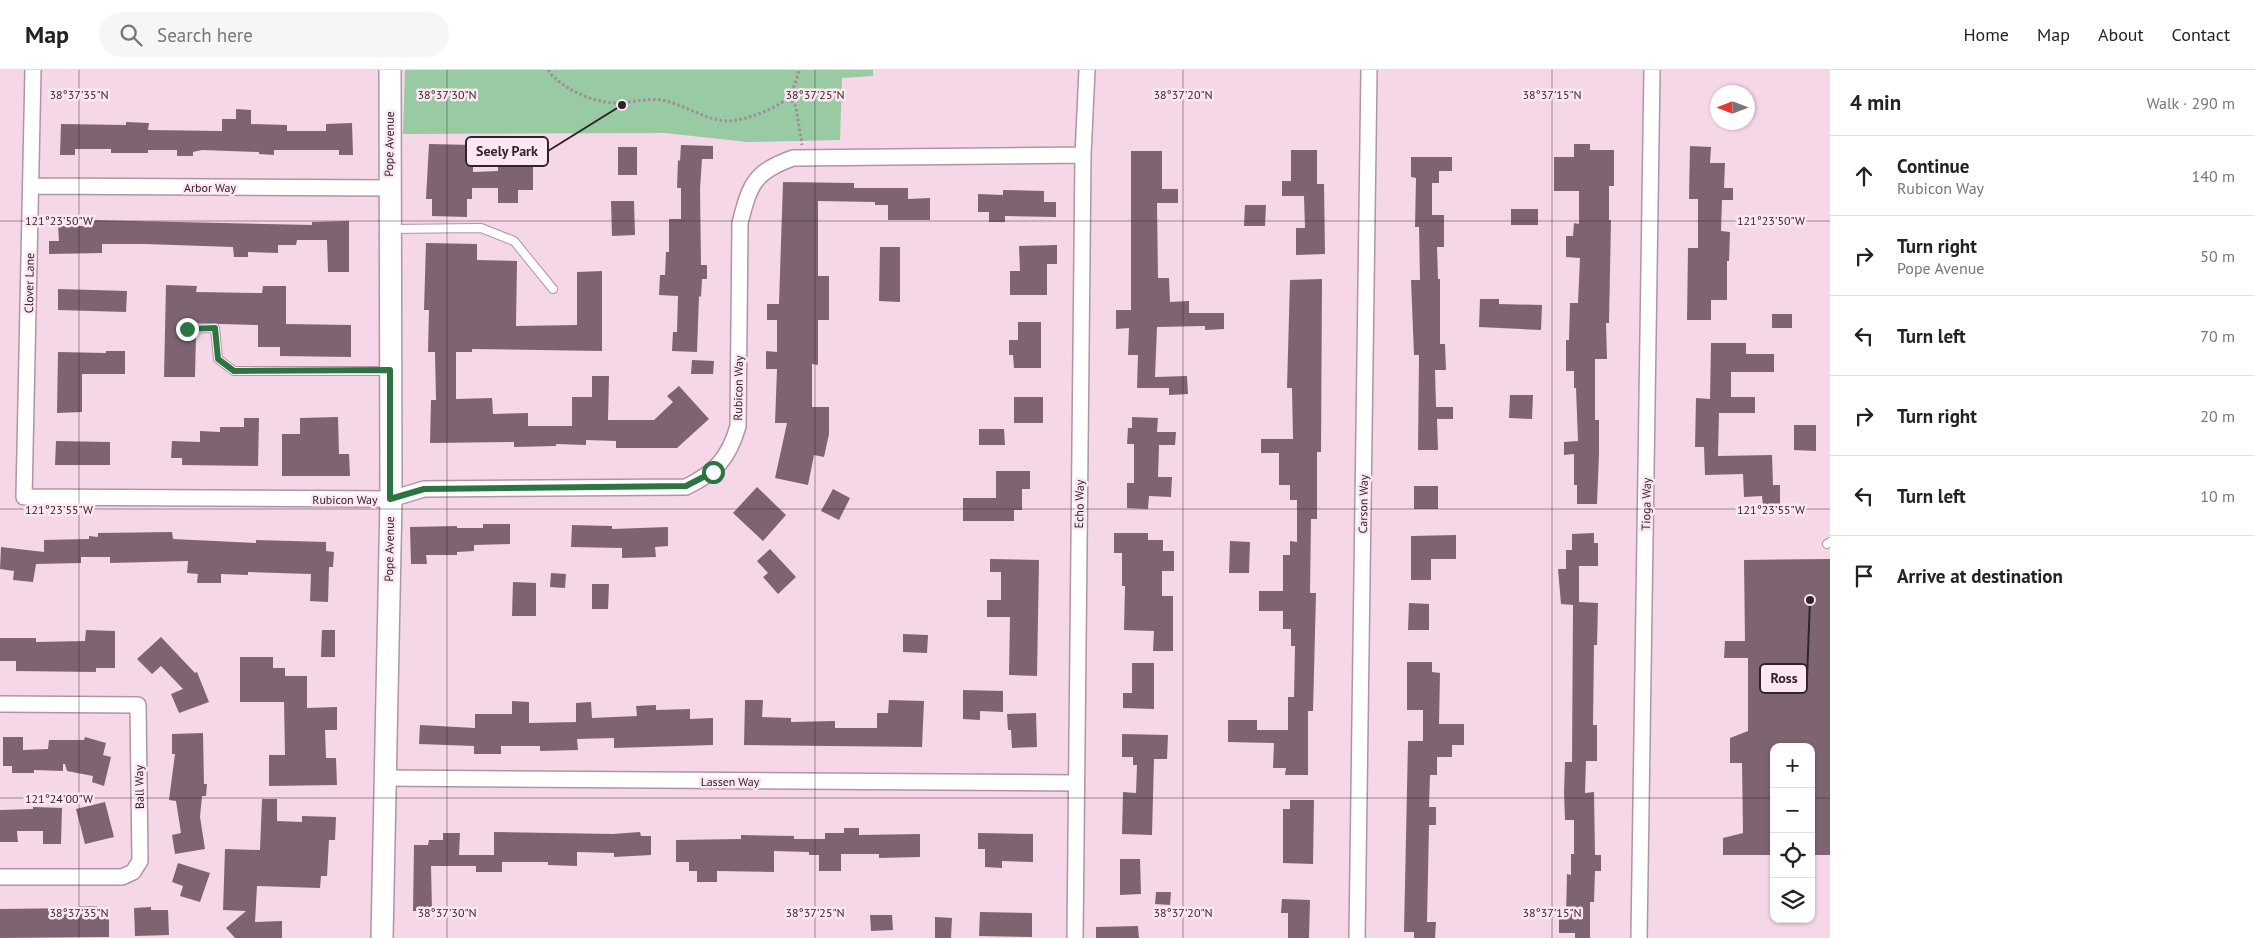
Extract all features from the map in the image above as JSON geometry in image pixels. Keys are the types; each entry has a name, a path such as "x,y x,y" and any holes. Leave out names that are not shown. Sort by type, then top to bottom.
{"street":[{"name":"Clover Lane","path":"24,496 33,70"},
{"name":"Pope Avenue","path":"382,938 390,499 390,70"},
{"name":"Echo Way","path":"1075,938 1083,154 1087,70"},
{"name":"Carson Way","path":"1357,938 1370,70"},
{"name":"Tioga Way","path":"1639,938 1652,70"},
{"name":"Rubicon Way","path":"24,496 390,499 424,489 686,486 713,472 732,446 738,426 740,223 746,199 756,178 773,165 793,158 1083,154"},
{"name":"Arbor Way","path":"31,186 389,188"},
{"name":"Ball Way","path":"0,704 138,705 140,861 133,872 122,877 0,877"},
{"name":"Lassen Way","path":"384,778 1076,783"}],"lane":[{"path":"389,229 481,228 514,241 553,289"},
{"path":"187,329 215,328 218,359 234,371 390,370"}],"path":[{"path":"548,70 555,80 594,99 615,102 658,100 674,102 728,122 761,113 778,105 789,96 799,70"},
{"path":"789,96 796,107 802,138 802,158"}],"green space":[{"path":"405,70 873,70 873,76 842,78 840,140 747,142 665,133 403,134"}],"building":[{"path":"236,109 251,110 251,124 287,125 287,131 326,131 326,124 352,123 353,155 339,155 339,150 274,150 274,155 259,154 259,152 202,150 193,152 193,156 177,156 177,150 148,150 148,153 111,153 111,149 75,149 75,155 60,155 61,124 126,125 126,122 149,123 148,130 222,131 222,119 236,119"},
{"path":"429,144 473,145 473,172 498,171 498,161 533,161 533,190 518,190 518,203 498,203 498,188 472,188 472,199 467,199 467,217 432,216 432,199 426,199"},
{"path":"1574,144 1590,144 1590,150 1614,150 1614,186 1609,186 1609,220 1611,220 1609,323 1606,323 1607,359 1595,359 1595,420 1599,420 1597,504 1577,504 1577,485 1574,485 1574,454 1564,455 1564,442 1578,441 1574,371 1566,371 1566,340 1569,340 1570,303 1578,303 1580,258 1566,257 1566,236 1573,236 1574,223 1579,224 1579,191 1554,191 1554,157 1574,157"},
{"path":"681,145 713,146 713,159 702,159 700,189 701,265 707,265 707,279 702,279 701,297 699,296 697,352 672,351 673,332 677,332 678,296 659,295 660,275 665,275 666,252 669,252 669,219 681,219 681,188 677,188 678,160 680,161"},
{"path":"1690,146 1711,147 1710,163 1725,163 1724,188 1733,188 1733,200 1722,200 1721,231 1730,232 1729,261 1727,261 1727,300 1711,300 1711,320 1687,320 1688,248 1698,248 1698,199 1689,199"},
{"path":"618,147 637,147 637,175 618,175"},
{"path":"1291,150 1317,150 1317,184 1324,184 1325,254 1296,255 1296,228 1305,228 1304,196 1282,196 1282,181 1291,181"},
{"path":"1131,151 1162,151 1162,189 1178,189 1178,203 1157,203 1158,278 1169,278 1170,302 1189,301 1189,313 1224,313 1224,329 1205,330 1205,326 1157,327 1155,377 1187,376 1188,394 1169,395 1169,388 1137,388 1138,355 1128,355 1129,328 1116,329 1116,310 1131,310"},
{"path":"1411,157 1452,157 1452,171 1439,171 1439,183 1432,183 1432,215 1444,215 1444,247 1437,247 1438,279 1440,279 1440,344 1445,344 1446,370 1435,370 1436,407 1453,407 1453,419 1437,419 1438,450 1418,450 1419,355 1414,355 1411,280 1420,280 1419,227 1415,227 1416,178 1411,177"},
{"path":"783,182 854,183 854,188 908,188 908,199 930,198 930,220 888,220 888,205 875,205 875,202 818,201 818,276 829,276 829,320 818,320 818,365 812,364 812,407 829,407 829,434 824,457 814,455 808,485 775,478 787,423 775,423 777,369 766,369 766,351 777,352 777,320 767,320 767,304 779,304"},
{"path":"1003,190 1044,191 1044,202 1056,202 1056,217 1005,216 1005,222 989,222 989,212 978,212 978,194 1003,195"},
{"path":"611,201 634,201 635,235 612,236"},
{"path":"1245,205 1266,205 1265,226 1244,226"},
{"path":"1511,209 1538,209 1538,225 1511,225"},
{"path":"88,220 312,225 312,222 349,221 349,272 328,272 327,240 297,240 296,245 278,245 278,253 248,252 248,257 234,257 233,247 145,244 102,244 102,253 49,254 49,241 59,241 58,226 88,226"},
{"path":"426,243 477,244 477,260 517,261 516,326 577,325 577,272 602,271 602,351 472,349 472,352 456,352 456,399 492,398 493,414 528,413 528,426 572,426 572,397 592,397 592,376 609,376 608,420 654,420 673,402 667,396 679,386 709,419 677,448 616,448 616,441 586,440 586,445 556,444 556,446 514,447 514,442 430,443 431,400 436,400 435,352 428,352 429,310 424,310"},
{"path":"1057,245 1057,264 1047,264 1047,295 1010,295 1010,271 1020,271 1019,246"},
{"path":"880,247 900,247 900,302 879,301"},
{"path":"1322,279 1321,452 1317,452 1317,519 1311,519 1310,593 1316,593 1313,711 1308,711 1308,775 1285,775 1286,768 1273,768 1274,743 1228,742 1228,720 1257,720 1257,730 1288,730 1288,697 1294,697 1295,646 1291,646 1291,629 1283,629 1283,611 1259,611 1259,591 1283,591 1283,555 1290,555 1290,541 1297,542 1297,500 1290,500 1290,485 1279,485 1279,453 1261,453 1261,439 1293,439 1292,388 1287,388 1290,280"},
{"path":"166,285 197,286 196,292 262,293 263,286 286,286 286,324 351,325 351,357 280,356 280,347 258,347 258,325 187,323 182,327 183,332 187,335 196,334 195,377 164,377"},
{"path":"58,289 127,291 126,312 58,310"},
{"path":"1480,299 1499,299 1499,304 1542,305 1541,330 1479,327"},
{"path":"1772,314 1792,314 1792,328 1772,328"},
{"path":"1018,322 1041,322 1041,368 1014,368 1013,355 1009,355 1009,340 1018,340"},
{"path":"1711,343 1746,343 1746,354 1774,354 1774,372 1731,372 1731,397 1755,397 1755,413 1719,413 1718,456 1772,455 1773,485 1780,485 1780,506 1763,506 1762,496 1744,497 1743,474 1705,475 1704,447 1695,447 1696,398 1710,399"},
{"path":"106,351 125,351 125,374 82,374 82,412 57,413 58,352 106,353"},
{"path":"692,360 714,361 713,374 691,374"},
{"path":"1510,395 1533,395 1532,419 1509,418"},
{"path":"1014,397 1043,397 1043,423 1014,423"},
{"path":"338,417 339,454 349,454 350,476 282,476 282,434 300,434 300,418"},
{"path":"1132,417 1158,418 1157,432 1176,432 1175,445 1159,445 1158,477 1172,477 1171,497 1149,496 1148,509 1127,508 1127,483 1134,483 1134,444 1127,444 1128,428 1132,428"},
{"path":"244,418 259,418 258,466 182,465 182,458 171,458 172,441 200,442 200,431 220,432 220,427 244,427"},
{"path":"1794,425 1816,425 1816,451 1794,450"},
{"path":"979,429 1004,429 1005,445 979,445"},
{"path":"56,441 110,442 110,465 55,465"},
{"path":"996,471 1030,471 1030,489 1022,489 1022,510 1014,510 1014,521 963,521 963,498 996,498"},
{"path":"1414,486 1438,486 1438,509 1414,509"},
{"path":"757,487 786,515 763,541 733,513"},
{"path":"833,489 850,498 839,520 821,511"},
{"path":"483,524 510,524 510,544 474,545 474,551 457,552 457,555 426,555 427,564 411,564 410,527 457,526 457,528 483,528"},
{"path":"572,525 612,526 612,529 668,527 668,546 655,547 656,557 622,558 622,548 571,547"},
{"path":"172,532 173,539 256,543 256,540 326,542 326,551 334,552 333,567 329,567 328,602 310,601 311,574 248,572 248,575 221,574 221,583 197,583 198,574 187,573 188,561 110,563 110,557 81,557 81,563 36,564 33,582 13,580 14,571 0,569 1,547 44,552 44,540 89,539 89,536 98,537 98,533"},
{"path":"1114,533 1148,533 1148,540 1163,540 1163,551 1174,551 1174,571 1162,571 1162,596 1173,596 1173,651 1153,651 1154,631 1124,630 1125,586 1122,586 1122,553 1114,553"},
{"path":"1594,533 1594,543 1598,543 1598,566 1579,566 1579,602 1598,603 1597,645 1594,645 1593,725 1597,725 1597,761 1586,761 1585,793 1594,792 1595,855 1601,855 1601,871 1595,871 1594,902 1590,902 1590,938 1575,938 1575,933 1559,933 1559,917 1566,917 1567,874 1571,875 1571,854 1574,854 1574,820 1565,820 1564,793 1565,762 1572,762 1573,605 1561,604 1558,569 1566,569 1566,550 1572,550 1572,534"},
{"path":"1456,535 1456,559 1431,559 1431,580 1411,580 1411,536"},
{"path":"1230,541 1250,542 1249,573 1229,573"},
{"path":"770,549 796,577 778,594 763,577 768,573 757,561"},
{"path":"990,559 1039,560 1037,676 1009,675 1010,617 987,617 987,600 1001,600 1001,572 990,572"},
{"path":"1830,559 1830,855 1815,855 1815,743 1770,743 1770,855 1723,855 1723,838 1743,833 1742,763 1730,763 1730,738 1748,731 1748,658 1724,658 1725,641 1745,641 1744,560"},
{"path":"551,573 566,574 565,588 550,587"},
{"path":"513,582 536,583 536,616 512,616"},
{"path":"592,584 609,584 608,609 592,609"},
{"path":"1409,603 1429,604 1429,630 1408,630"},
{"path":"86,630 115,631 115,668 96,668 96,672 16,671 16,661 0,661 0,638 36,638 36,642 85,641"},
{"path":"322,630 335,630 335,657 321,657"},
{"path":"903,634 928,635 927,653 903,652"},
{"path":"161,637 195,673 197,672 209,702 179,713 171,694 183,689 161,666 152,674 137,659"},
{"path":"240,657 273,657 273,668 285,668 285,676 307,676 307,708 337,707 337,730 325,730 326,758 336,758 337,785 269,786 269,755 285,755 284,702 240,702"},
{"path":"1407,662 1432,662 1432,672 1440,673 1439,724 1464,724 1464,745 1452,745 1452,757 1437,757 1437,775 1430,775 1429,807 1436,807 1436,825 1429,825 1427,922 1436,922 1435,938 1414,938 1414,932 1404,932 1408,741 1423,741 1423,710 1407,710"},
{"path":"1132,663 1154,663 1154,709 1123,708 1123,693 1132,693"},
{"path":"963,690 1003,691 1003,712 980,711 980,720 963,719"},
{"path":"745,700 763,700 762,717 791,718 791,722 835,721 835,728 877,728 877,713 888,713 889,700 924,701 922,747 744,745"},
{"path":"512,701 529,702 529,723 576,722 576,703 591,702 592,718 637,716 636,706 656,705 656,710 690,709 690,719 713,718 713,745 614,748 614,738 577,739 578,750 540,751 540,746 501,746 501,754 474,754 474,746 419,744 420,725 475,728 475,714 512,714"},
{"path":"1036,713 1037,747 1012,748 1011,730 1008,730 1007,714"},
{"path":"203,733 204,784 207,784 206,796 202,796 200,817 205,849 175,854 172,835 181,833 176,801 169,800 175,754 172,754 172,734"},
{"path":"1122,734 1168,735 1167,759 1154,759 1152,835 1122,834 1123,792 1136,793 1137,765 1133,765 1133,757 1122,757"},
{"path":"3,737 23,737 23,750 48,749 49,740 84,740 85,737 106,743 103,755 111,757 104,786 92,782 93,776 67,771 65,764 63,764 63,771 34,770 34,773 12,773 12,766 3,766"},
{"path":"262,799 277,799 277,821 302,822 302,816 336,817 335,840 329,840 327,876 321,876 320,888 257,886 255,922 282,921 282,938 235,938 226,928 246,911 223,910 225,849 260,850"},
{"path":"1290,800 1314,800 1313,864 1283,863 1283,809 1290,809"},
{"path":"105,802 114,837 85,844 76,809"},
{"path":"33,807 62,808 61,844 43,844 43,831 17,831 18,842 0,842 0,810 33,809"},
{"path":"844,828 859,828 859,835 920,834 920,857 879,858 879,854 841,854 841,871 819,871 819,855 809,855 809,852 774,851 774,872 717,871 717,882 697,882 697,871 689,871 689,862 676,862 676,840 741,839 741,835 794,836 794,839 825,839 825,833 844,833"},
{"path":"494,832 613,834 640,832 641,836 651,836 651,855 614,857 614,853 577,852 577,866 548,865 548,862 502,862 502,872 476,872 476,866 431,866 432,911 413,911 414,845 428,845 429,840 443,840 443,833 460,833 459,855 494,855"},
{"path":"978,833 1033,834 1033,862 1002,861 1002,868 985,867 985,849 978,849"},
{"path":"1120,859 1140,859 1141,894 1120,895"},
{"path":"178,863 210,873 200,902 180,896 183,886 172,882"},
{"path":"1156,892 1171,892 1170,905 1155,904"},
{"path":"1282,899 1310,900 1309,938 1288,938 1288,913 1281,913"},
{"path":"79,906 97,906 97,916 109,916 109,937 0,938 0,909 79,908"},
{"path":"151,907 151,910 168,910 169,935 135,936 134,908"},
{"path":"980,912 1032,913 1032,937 979,936"},
{"path":"870,915 892,915 893,930 871,931"},
{"path":"935,917 952,918 951,938 935,938"},
{"path":"1138,926 1139,938 1096,938 1096,927"}],"place":[{"name":"Seely Park","path":"622,105"},
{"name":"Ross","path":"1810,600"}],"route":[{"path":"187,329 215,328 218,359 234,371 390,370 390,499 424,489 686,486 713,472"}]}
